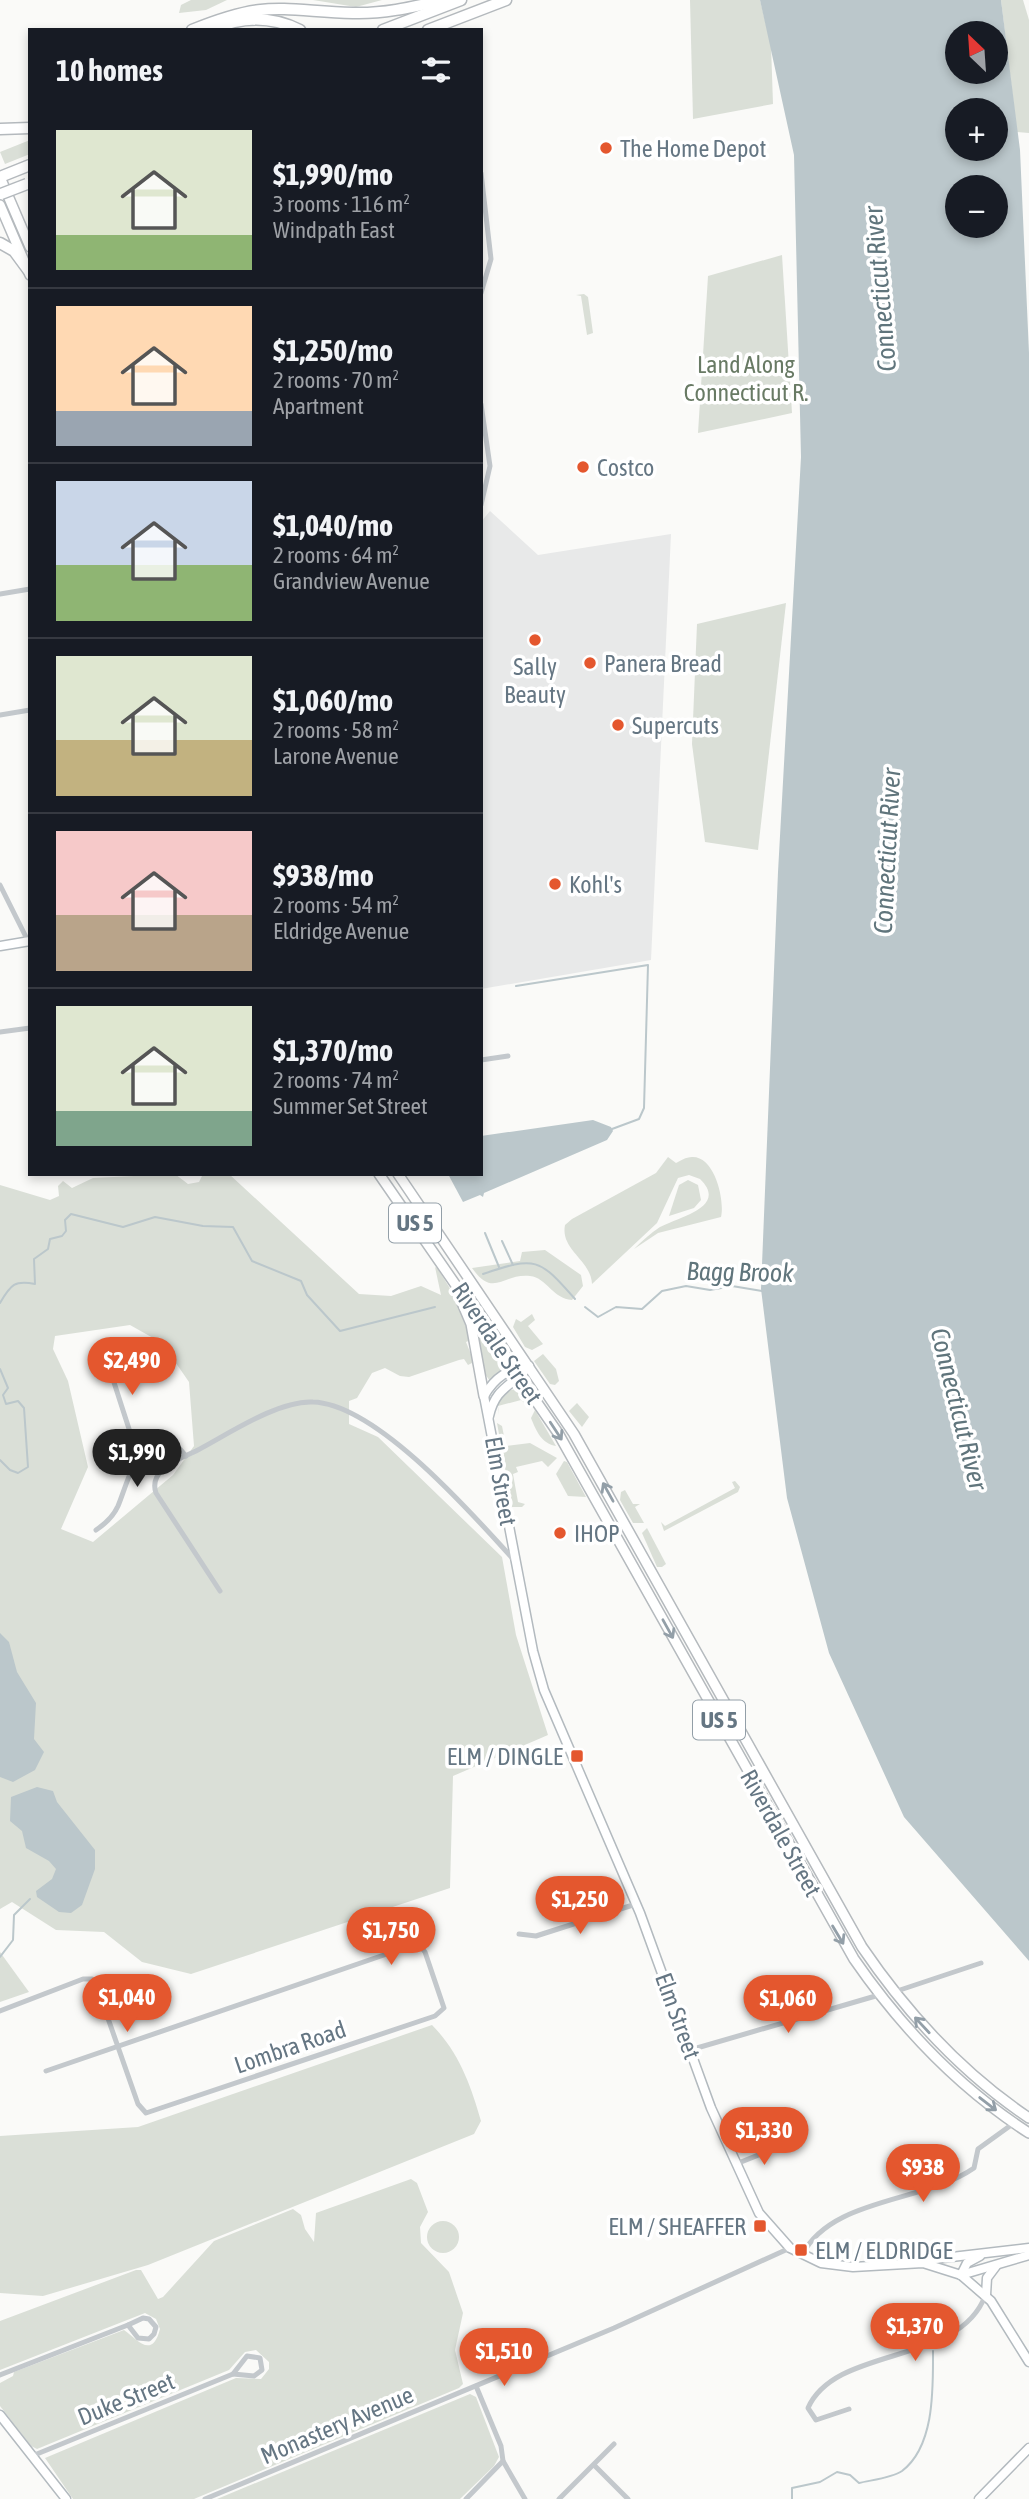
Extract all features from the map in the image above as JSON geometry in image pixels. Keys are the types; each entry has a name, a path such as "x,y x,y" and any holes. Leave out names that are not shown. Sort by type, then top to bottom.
{"highway":[{"path":"195,28 230,8 254,2 366,13 396,11 443,0"},
{"path":"388,28 461,0"},
{"path":"433,28 506,0"},
{"path":"452,28 506,0"},
{"path":"217,28 236,21 257,19 296,28"},
{"path":"239,28 264,22 295,28"},
{"path":"0,129 28,128"},
{"path":"0,177 26,165"},
{"path":"0,194 28,183"},
{"path":"0,243 14,251 28,272"}],"main road":[{"path":"0,177 28,242"},
{"path":"0,205 28,271"},
{"path":"0,946 28,943"},
{"name":"Riverdale Street","path":"380,1176 514,1368 592,1491 832,1924 879,1995 936,2058 1029,2133"},
{"name":"Riverdale Street","path":"399,1176 591,1461 848,1926 894,1992 950,2053 1029,2118"},
{"path":"450,1273 471,1324 484,1396"},
{"path":"484,1396 491,1385 514,1368 529,1366"},
{"name":"Elm Street","path":"489,1416 496,1394 520,1377 529,1366"},
{"name":"Elm Street","path":"484,1396 533,1651 550,1707 636,1904 690,2050 759,2213 790,2248 802,2255 842,2267 933,2264 961,2275 986,2295 1029,2362"},
{"path":"913,2263 1029,2248"},
{"path":"961,2275 967,2263 990,2252"},
{"path":"961,2275 1029,2255"},
{"path":"986,2295 989,2274 1003,2263"},
{"path":"0,2414 65,2499"},
{"path":"979,2499 1029,2448"}],"street":[{"path":"483,190 491,258 483,286"},
{"path":"483,419 490,472 483,498"},
{"path":"0,594 28,589"},
{"path":"0,715 28,710"},
{"path":"0,885 28,939"},
{"path":"0,1032 28,1028"},
{"path":"483,1060 508,1056"},
{"path":"115,1348 110,1370 130,1432 138,1437 169,1441 186,1456"},
{"path":"220,1591 154,1486 162,1471 186,1456 279,1409 315,1401 365,1420 417,1460 446,1486 516,1562"},
{"path":"96,1530 109,1520 117,1507 136,1456 156,1440"},
{"path":"519,1934 536,1936 636,1904"},
{"name":"Lombra Road","path":"410,1946 421,1946 427,1957 443,2010 435,2017 146,2113 139,2108 118,2048 410,1946"},
{"path":"894,1992 981,1963"},
{"path":"0,2011 83,1979 92,1979 118,2048 46,2071"},
{"path":"690,2050 879,1995"},
{"path":"802,2255 815,2237 837,2219 967,2173 974,2168 978,2149 1014,2123"},
{"path":"736,2164 781,2146"},
{"name":"Monastery Avenue","path":"205,2499 632,2320 790,2248"},
{"path":"849,2409 816,2420 808,2408 812,2401 846,2372 925,2346 954,2331 975,2315 986,2295"},
{"path":"0,2375 14,2367 146,2318 154,2324 156,2331 149,2339 141,2340 128,2325"},
{"name":"Duke Street","path":"32,2456 233,2374 257,2375 262,2370 262,2361 258,2356 247,2357 233,2374"},
{"path":"476,2386 503,2451 503,2460 525,2499"},
{"path":"559,2499 614,2444"},
{"path":"466,2499 503,2460"},
{"path":"594,2465 628,2499"}],"shaded area":[{"path":"490,511 538,555 671,534 651,960 483,989 483,520"}],"green space":[{"path":"191,0 227,0 206,10 179,13 181,5"},
{"path":"313,0 382,0 356,7"},
{"path":"690,0 760,0 771,45 773,104 693,119"},
{"path":"1001,0 1023,0 1029,20 1029,133 1017,132 1008,58 1008,21 1004,21"},
{"path":"28,141 28,155 5,164 0,152"},
{"name":"Land Along Connecticut R.","path":"782,255 792,413 698,433 708,276"},
{"path":"584,294 588,297 593,333 587,335 581,296 576,295"},
{"path":"786,603 758,850 705,842 692,744 697,624"},
{"path":"668,1157 676,1163 692,1157 707,1164 720,1191 721,1217 658,1233 634,1249 660,1227 698,1210 705,1204 709,1197 700,1179 689,1175 678,1178 657,1223 592,1284 587,1268 567,1241 565,1225 656,1173"},
{"path":"178,1176 188,1184 199,1182 202,1176 231,1176 359,1294 391,1296 421,1286 441,1295 435,1267 454,1295 471,1340 466,1342 474,1362 468,1365 464,1359 459,1360 409,1377 400,1376 385,1368 372,1373 357,1398 349,1401 349,1424 378,1437 502,1557 516,1635 548,1735 453,1776 450,1888 191,1974 142,1962 104,1932 56,1930 12,1902 0,1909 0,1185 50,1200 59,1196 58,1186 63,1181 72,1188 93,1178","holes":["130,1325 162,1343 189,1382 194,1446 173,1475 93,1542 61,1529 88,1467 68,1381 53,1349 55,1336"]},
{"path":"688,1180 698,1185 701,1200 694,1208 669,1216 679,1185"},
{"path":"545,1250 581,1275 583,1286 572,1300 565,1299 541,1280 530,1276 493,1283 486,1282 472,1268 520,1261 522,1252"},
{"path":"532,1314 535,1320 528,1326 543,1344 532,1350 525,1347 513,1327 516,1319 521,1322"},
{"path":"474,1321 505,1367 490,1381 485,1374"},
{"path":"543,1354 556,1369 559,1381 555,1385 550,1384 534,1361"},
{"path":"519,1388 527,1400 527,1405 521,1400 498,1406 499,1415 497,1403 507,1391"},
{"path":"577,1403 589,1417 582,1427 569,1411"},
{"path":"535,1410 556,1446 547,1443 537,1432 531,1418"},
{"path":"497,1423 502,1426 506,1446 530,1443 557,1458 548,1467 542,1461 516,1467 518,1472 513,1474 518,1502 525,1504 522,1507 512,1507"},
{"path":"564,1461 586,1497 568,1496 556,1474"},
{"path":"735,1481 740,1487 738,1492 664,1531 661,1522 665,1526 735,1488 732,1482"},
{"path":"625,1490 633,1504 640,1504 635,1507 644,1523 633,1523 620,1500 621,1492"},
{"path":"647,1528 666,1564 662,1567 657,1567 642,1533"},
{"path":"0,1952 29,1992 0,2002"},
{"path":"432,2025 450,2046 468,2082 481,2121 474,2134 148,2265 43,2296 0,2293 0,2136 138,2127"},
{"path":"411,2179 417,2183 428,2212 420,2227 421,2243 449,2272 463,2313 455,2350 463,2384 459,2388 194,2499 73,2499 45,2458 236,2378 261,2379 269,2369 269,2362 256,2350 245,2352 229,2370 37,2449 31,2446 0,2406 0,2383 13,2376 14,2372 124,2330 144,2345 153,2344 160,2329 156,2319 145,2313 0,2370 0,2321 136,2270 141,2270 158,2299 163,2297 214,2241 293,2209 301,2215 305,2229 314,2242 316,2213"},
{"path":"443,2221 454,2226 459,2237 454,2248 443,2253 432,2248 427,2237 432,2226"},
{"path":"470,2394 476,2397 499,2457 494,2466 460,2499 217,2499"}],"water":[{"name":"Connecticut River","path":"760,0 1001,0 1004,21 945,21 945,84 1008,84 1008,55 1020,150 1029,353 1029,1961 904,1817 829,1653 787,1498 761,1289 778,872 801,457 794,155"},
{"path":"593,1120 611,1127 613,1131 607,1140 484,1193 483,1197 480,1195 463,1202 449,1176 483,1176 483,1136"},
{"path":"0,1633 9,1642 17,1672 36,1703 34,1739 44,1752 35,1770 13,1782 0,1777"},
{"path":"37,1787 53,1791 57,1802 95,1850 95,1869 82,1905 71,1913 59,1912 37,1897 36,1891 52,1879 56,1869 49,1861 26,1848 22,1831 10,1821 11,1797"}],"waterway":[{"path":"516,986 648,965 644,1108 639,1119 612,1129"},
{"name":"Bagg Brook","path":"0,1303 14,1285 35,1284 34,1259 48,1249 50,1239 62,1236 66,1231 65,1220 71,1214 123,1227 155,1217 203,1226 233,1227 252,1261 301,1281 307,1295 340,1331 435,1307"},
{"path":"485,1233 499,1267"},
{"path":"502,1241 513,1265"},
{"name":"Bagg Brook","path":"483,1274 515,1265 535,1264 553,1275 575,1299"},
{"name":"Bagg Brook","path":"585,1307 598,1317 616,1307 642,1309 662,1291 686,1286 710,1290 732,1286 762,1291"},
{"name":"Bagg Brook","path":"0,1369 8,1388 3,1395 6,1404 18,1401 24,1408 28,1467 18,1473 10,1470 0,1460"},
{"name":"Bagg Brook","path":"0,1957 13,1940 14,1915 30,1899"},
{"path":"792,2499 792,2488 820,2482 837,2472 850,2475 859,2483 898,2473 913,2460 921,2447 930,2416 933,2351"}],"place":[{"name":"The Home Depot","path":"606,148"},
{"name":"Costco","path":"583,467"},
{"name":"Sally Beauty","path":"535,640"},
{"name":"Panera Bread","path":"590,663"},
{"name":"Supercuts","path":"618,725"},
{"name":"Kohl's","path":"555,884"},
{"name":"IHOP","path":"560,1533"},
{"name":"ELM / DINGLE","path":"577,1756"},
{"name":"ELM / SHEAFFER","path":"760,2226"},
{"name":"ELM / ELDRIDGE","path":"801,2250"}]}
